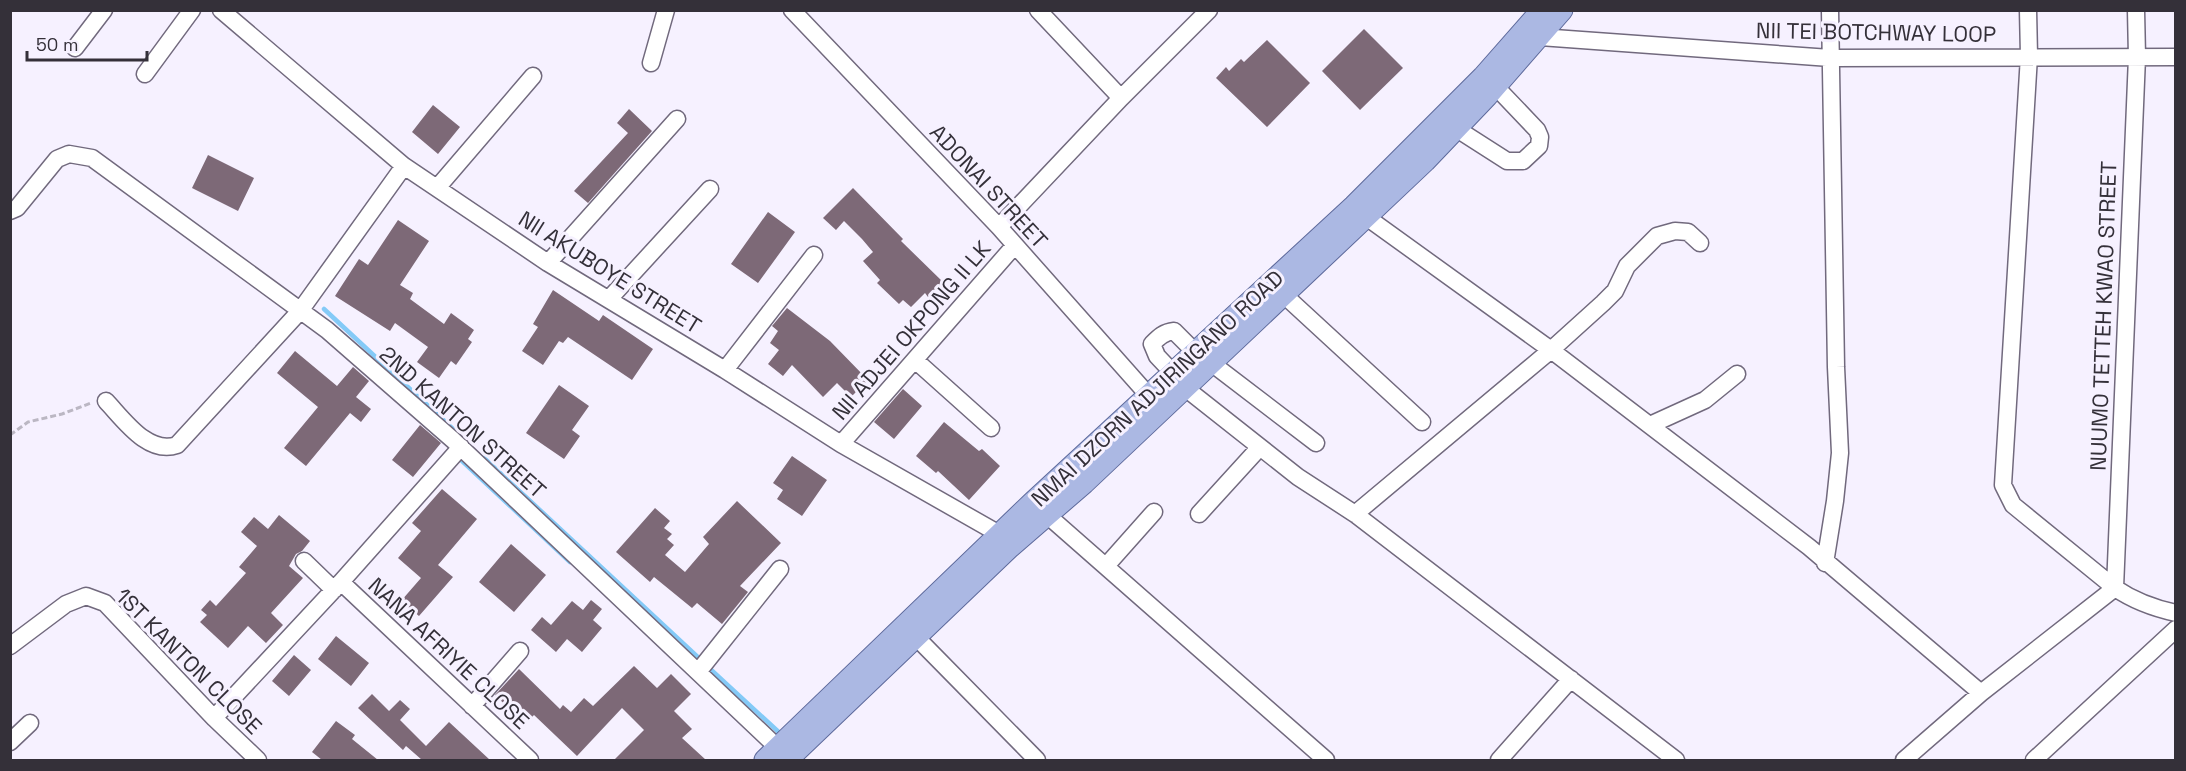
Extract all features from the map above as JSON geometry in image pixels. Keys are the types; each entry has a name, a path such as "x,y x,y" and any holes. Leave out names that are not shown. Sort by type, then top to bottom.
{"main road":[{"name":"NMAI DZORN ADJIRINGANO ROAD","path":"777,756 905,625 1000,535 1077,475 1203,357 1483,77 1542,10"},
{"name":"NMAI DZORN ADJIRINGANO ROAD","path":"1203,357 1283,294 1425,161 1496,87 1562,10"},
{"name":"NMAI DZORN ADJIRINGANO ROAD","path":"777,756 916,637 1046,514 1077,475 1149,396 1179,380"}],"street":[{"path":"75,48 104,10"},
{"path":"145,74 192,10"},
{"name":"NII AKUBOYE STREET","path":"221,10 404,166 548,263 725,370 841,444 1000,535"},
{"path":"651,63 666,10"},
{"name":"ADONAI STREET","path":"792,10 999,227 1149,396"},
{"path":"1038,10 1122,98"},
{"path":"999,227 1209,10"},
{"path":"1825,563 1840,453 1836,367 1830,10"},
{"path":"2028,10 2029,56 2003,485 2013,505 2115,588 2133,601 2175,613"},
{"name":"NUUMO TETTEH KWAO STREET","path":"2115,588 2136,10"},
{"name":"NII TEI BOTCHWAY LOOP","path":"1540,38 1830,58 2029,56 2136,51 2175,57"},
{"path":"437,188 534,76"},
{"path":"1457,129 1507,161 1523,161 1539,146 1540,136 1537,130 1496,87"},
{"path":"548,263 677,119"},
{"name":"2ND KANTON STREET","path":"10,211 17,208 57,159 69,154 92,158 327,330 461,447 698,672 777,756"},
{"path":"106,401 146,442 168,448 177,445 300,311 404,166"},
{"path":"609,299 710,189"},
{"path":"1365,216 1551,350 1809,547 1825,563 1981,693"},
{"path":"1355,514 1551,350 1603,303 1615,291 1627,266 1658,236 1674,231 1688,232 1700,243"},
{"name":"NII ADJEI OKPONG II LK","path":"841,444 1015,245"},
{"path":"725,370 814,255"},
{"path":"1283,294 1422,422"},
{"path":"1316,443 1203,357 1174,332 1167,332 1152,344 1153,350 1179,380 1260,447 1298,477 1355,514 1676,760"},
{"path":"915,360 991,428"},
{"path":"1650,425 1705,400 1737,374"},
{"path":"304,561 337,586 461,447"},
{"path":"1198,514 1260,447"},
{"path":"1106,566 1154,512"},
{"path":"1046,514 1326,760"},
{"path":"698,672 780,569"},
{"name":"NANA AFRIYIE CLOSE","path":"214,718 337,586 530,760"},
{"path":"1904,760 1981,693 2115,588"},
{"name":"1ST KANTON CLOSE","path":"10,646 66,604 86,596 105,603 214,718 258,760"},
{"path":"2034,760 2175,629"},
{"path":"916,637 1037,760"},
{"path":"472,706 520,651"},
{"path":"1499,760 1571,679"},
{"path":"10,742 30,723"}],"path":[{"path":"10,435 28,422 62,414 88,403 106,401"}],"building":[{"path":"1364,29 1403,68 1360,110 1322,71"},
{"path":"1267,40 1310,83 1267,127 1216,78 1226,67 1229,71 1241,59 1244,62"},
{"path":"433,105 460,127 438,154 412,132"},
{"path":"629,109 652,131 588,203 574,191 628,133 617,123"},
{"path":"208,155 254,178 238,211 192,188"},
{"path":"853,188 903,239 901,241 943,282 928,297 925,293 911,307 903,300 899,304 877,283 880,280 863,261 873,252 862,239 844,221 836,230 823,218"},
{"path":"768,212 795,232 758,283 731,264"},
{"path":"398,220 429,241 400,285 413,293 410,299 444,324 451,313 474,330 468,339 472,342 456,365 451,361 439,378 417,362 428,347 395,323 390,331 335,296 359,259 368,265"},
{"path":"553,290 599,321 603,315 653,349 632,380 568,337 563,343 559,341 543,365 522,351 538,327 533,324"},
{"path":"787,308 830,341 868,380 851,397 837,383 823,397 792,365 783,376 768,364 779,350 770,343 778,331 772,326"},
{"path":"295,351 337,386 353,367 369,381 356,397 371,409 361,422 350,413 306,466 284,448 318,407 277,373"},
{"path":"559,385 589,406 572,430 580,436 564,459 526,433"},
{"path":"903,389 922,406 894,439 874,422"},
{"path":"944,422 979,451 982,449 1000,466 969,500 938,471 936,473 916,456"},
{"path":"420,425 441,443 413,477 392,460"},
{"path":"792,456 827,480 802,516 777,499 783,490 773,483"},
{"path":"442,489 477,519 438,565 453,577 419,616 401,601 421,578 398,558 421,531 412,523"},
{"path":"737,501 781,543 740,586 748,592 722,624 697,603 692,608 654,577 650,582 616,552 655,508 670,521 664,528 672,534 667,539 674,545 665,555 685,572 709,544 703,537"},
{"path":"279,515 310,541 302,551 296,554 289,566 303,578 271,613 283,625 266,643 248,626 228,648 200,622 207,615 201,610 210,600 216,606 246,573 239,567 257,546 241,532 254,517 268,529"},
{"path":"511,544 546,575 514,612 479,582"},
{"path":"591,600 602,609 593,620 602,628 582,652 567,639 556,652 531,630 542,617 551,625 572,601 583,610"},
{"path":"336,636 369,663 351,686 318,659"},
{"path":"294,655 311,670 289,696 272,681"},
{"path":"634,666 657,688 671,674 691,694 674,711 692,729 682,738 706,760 614,760 644,730 622,708 577,756 534,715 525,724 495,695 519,669 560,709 563,705 571,712 584,698 593,706"},
{"path":"372,694 389,711 400,700 410,709 400,720 426,746 449,722 490,760 422,760 406,746 403,750 358,708"},
{"path":"336,721 355,735 352,739 378,760 322,760 312,752"}],"waterway":[{"path":"324,309 454,430"},
{"path":"484,458 702,661"},
{"path":"460,459 570,562"},
{"path":"708,667 783,736"}]}
